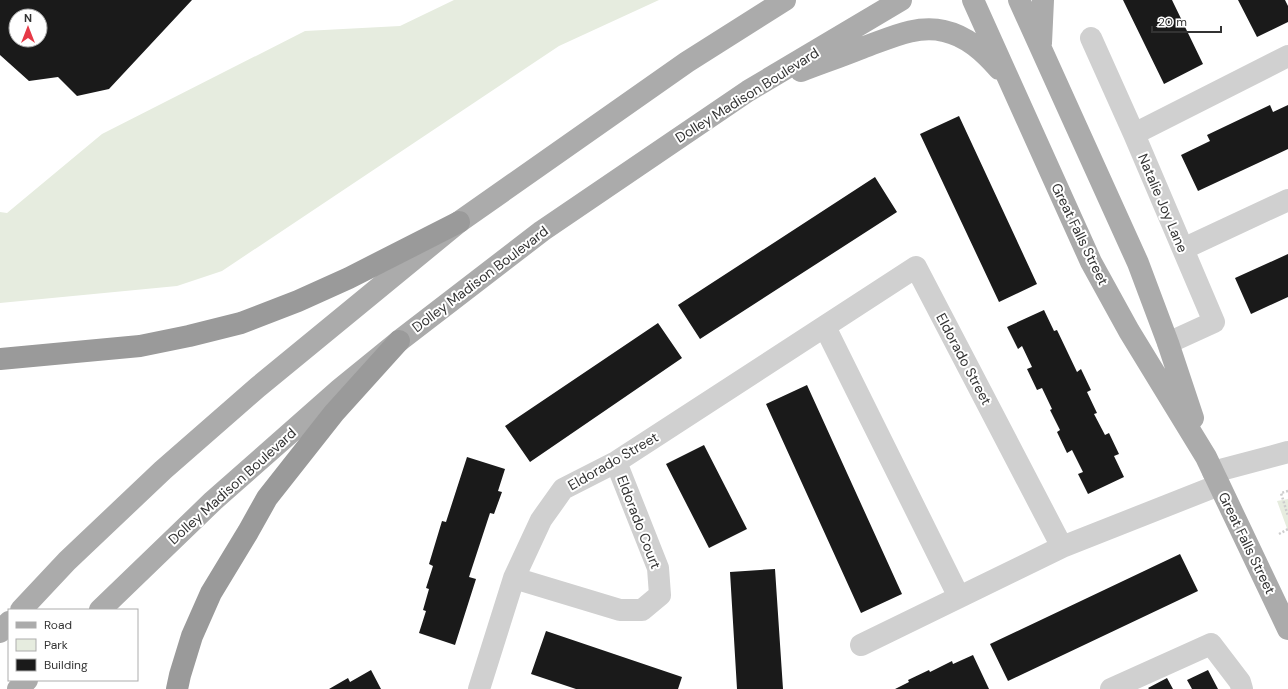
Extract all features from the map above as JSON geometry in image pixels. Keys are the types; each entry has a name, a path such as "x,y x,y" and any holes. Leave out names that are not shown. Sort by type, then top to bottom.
{"highway":[{"path":"0,359 140,346 241,323 298,301 349,278 459,222"},
{"path":"177,689 192,636 211,593 267,498 334,413 398,341"}],"main road":[{"path":"22,609 67,561 163,470 264,382 459,222 687,62 785,0"},
{"name":"Dolley Madison Boulevard","path":"101,609 213,501 340,389 398,341 542,230 748,91 901,0"},
{"name":"Great Falls Street","path":"973,0 1091,262 1213,471 1288,629"},
{"name":"Great Falls Street","path":"1019,0 1138,263 1213,471"},
{"path":"1041,48 1043,0"},
{"path":"748,91 904,32 929,29 946,31 966,40 984,52 1009,80"},
{"path":"0,632 8,623"},
{"path":"18,689 26,681"}],"street":[{"name":"Natalie Joy Lane","path":"1091,38 1134,134 1214,322 1168,343"},
{"path":"1134,134 1288,56"},
{"path":"1183,249 1288,200"},
{"name":"Eldorado Street","path":"479,689 514,578 540,520 563,490 616,462 916,267 1062,546"},
{"path":"825,327 959,597"},
{"path":"861,645 1213,471 1288,452"},
{"name":"Eldorado Court","path":"514,578 620,610 642,610 660,595 658,568 616,462"},
{"path":"1111,689 1211,644 1240,682 1242,689"}],"path":[{"path":"1288,491 1281,492 1288,516"},
{"path":"1279,534 1288,529"}],"green space":[{"path":"454,0 659,0 559,46 222,271 177,286 0,303 0,212 7,213 102,134 305,31 400,26"},
{"path":"1288,499 1288,531 1277,501"}],"building":[{"path":"0,0 192,0 109,89 77,96 58,77 29,81 0,55"},
{"path":"1123,0 1172,0 1203,64 1164,84"},
{"path":"1238,0 1285,0 1288,6 1288,22 1257,37"},
{"path":"1270,105 1273,112 1288,105 1288,149 1198,191 1181,155 1210,141 1207,135"},
{"path":"959,116 1037,284 999,302 920,134"},
{"path":"875,177 897,212 700,339 678,305"},
{"path":"1288,254 1288,297 1251,314 1235,278"},
{"path":"1044,310 1054,331 1057,330 1077,372 1081,369 1091,390 1087,392 1097,413 1094,414 1105,435 1109,433 1119,454 1114,456 1124,477 1088,494 1078,474 1083,472 1072,450 1067,453 1057,432 1060,430 1050,410 1052,409 1042,388 1037,390 1027,369 1032,367 1022,346 1018,349 1007,327"},
{"path":"658,323 682,358 530,462 505,426"},
{"path":"807,385 902,594 861,613 766,404"},
{"path":"704,445 747,529 709,548 666,464"},
{"path":"467,457 505,469 498,491 502,492 494,514 490,513 469,577 476,579 455,645 419,633 426,611 423,610 429,589 426,588 433,566 429,564 442,521 446,522"},
{"path":"1180,554 1198,591 1008,681 990,644"},
{"path":"775,569 783,689 737,689 730,572"},
{"path":"546,631 682,677 678,689 576,689 531,674"},
{"path":"973,655 989,689 895,689 909,682 908,680 929,670 930,672 952,661 953,664"},
{"path":"371,670 381,689 329,689 348,678 350,682"},
{"path":"1208,670 1218,689 1192,689 1187,680"},
{"path":"1167,678 1173,689 1148,688"}]}
